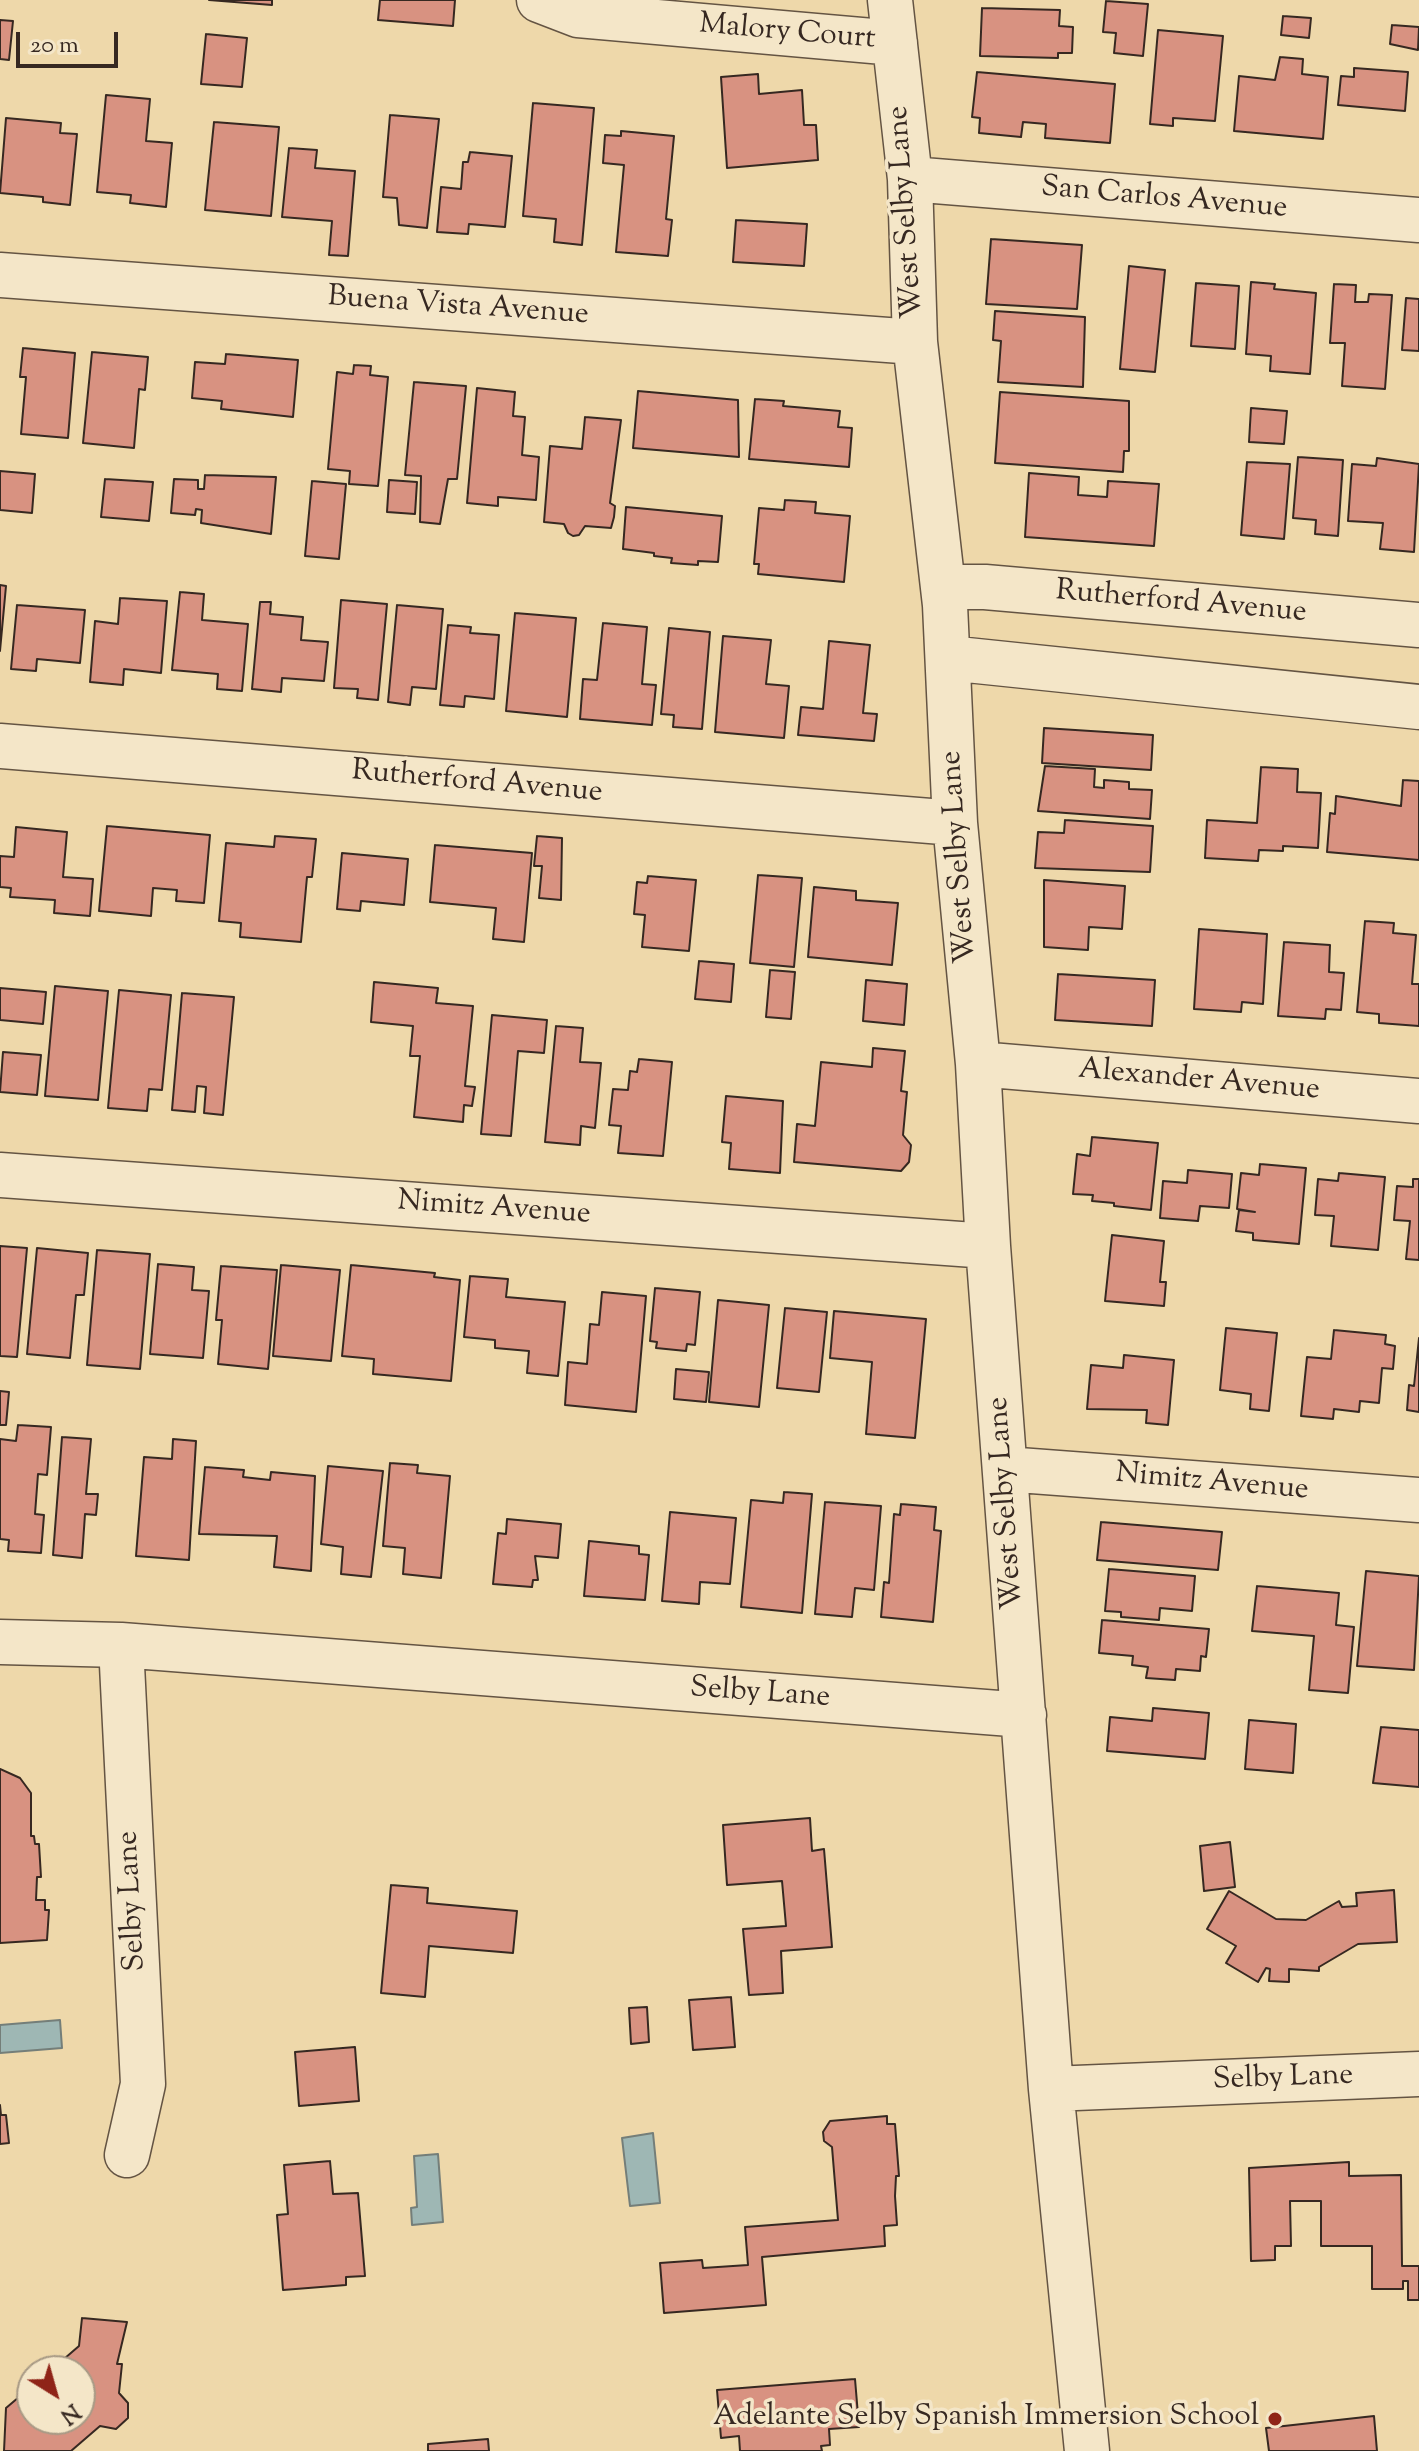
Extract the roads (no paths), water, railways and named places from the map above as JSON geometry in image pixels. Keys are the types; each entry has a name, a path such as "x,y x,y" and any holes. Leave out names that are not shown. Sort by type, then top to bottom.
{"street":[{"name":"Malory Court","path":"539,0 578,15 895,43"},
{"name":"West Selby Lane","path":"890,0 910,179 915,342 943,587 955,823 978,1064 988,1246 1024,1715"},
{"name":"San Carlos Avenue","path":"910,179 1419,220"},
{"name":"Buena Vista Avenue","path":"0,275 915,342"},
{"name":"Rutherford Avenue","path":"943,587 1001,589 1419,625"},
{"path":"948,658 1419,707"},
{"name":"Rutherford Avenue","path":"0,746 955,823"},
{"name":"Alexander Avenue","path":"978,1064 1419,1101"},
{"name":"Nimitz Avenue","path":"0,1175 988,1246"},
{"name":"Nimitz Avenue","path":"1005,1469 1419,1500"},
{"name":"Selby Lane","path":"0,1642 121,1645 1024,1715"},
{"name":"Selby Lane","path":"121,1645 143,2084 127,2155"},
{"path":"1024,1715 1051,2089 1087,2451"},
{"name":"Selby Lane","path":"1051,2089 1419,2074"}],"water":[{"path":"60,2020 62,2048 0,2053 0,2025"},
{"path":"653,2133 660,2203 630,2206 622,2138"},
{"path":"438,2154 443,2222 412,2225 411,2208 417,2207 414,2156"}],"place":[{"name":"Adelante Selby Spanish Immersion School","path":"1275,2419"}]}
